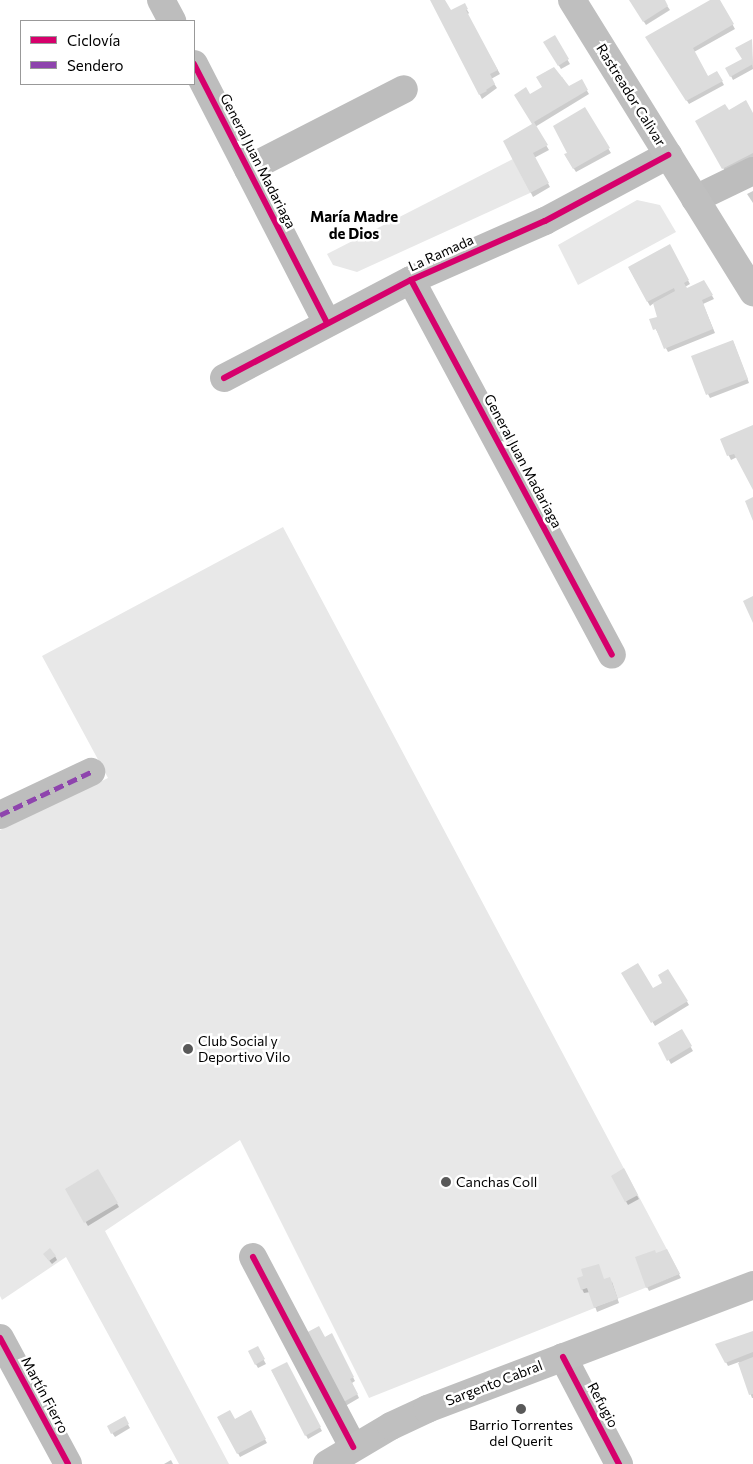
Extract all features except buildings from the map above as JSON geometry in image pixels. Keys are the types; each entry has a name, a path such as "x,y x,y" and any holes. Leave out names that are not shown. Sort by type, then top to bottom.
{"main road":[{"name":"Rastreador Calivar","path":"572,0 753,292"},
{"name":"Sargento Cabral","path":"327,1464 353,1447 427,1409 753,1285"}],"street":[{"path":"161,0 171,20"},
{"name":"General Juan Madariaga","path":"195,66 327,323"},
{"path":"248,169 404,89"},
{"name":"La Ramada","path":"224,378 411,280 545,221 668,155"},
{"path":"695,199 753,171"},
{"name":"General Juan Madariaga","path":"411,280 612,655"},
{"path":"0,815 91,772"},
{"path":"252,1257 353,1447"},
{"name":"Martín Fierro","path":"0,1338 68,1464"},
{"name":"Refugio","path":"564,1357 620,1464"}],"shaded area":[{"path":"513,159 530,193 357,272 333,265 327,254"},
{"path":"637,200 660,205 676,232 578,285 558,245"},
{"name":"Club Social y Deportivo Vilo","path":"283,527 680,1274 369,1398 240,1140 105,1231 229,1464 179,1464 66,1257 2,1300 0,1296 0,830 108,778 42,656"}],"marked path":[{"path":"0,815 91,772"}],"cycle path":[{"path":"195,66 327,323"},
{"path":"224,378 411,280 545,221 668,155"},
{"path":"411,280 612,655"},
{"path":"253,1257 353,1447"},
{"path":"0,1338 68,1464"},
{"path":"563,1357 619,1464"}],"place":[{"name":"Club Social y Deportivo Vilo","path":"188,1049"},
{"name":"Canchas Coll","path":"446,1182"},
{"name":"Barrio Torrentes del Querit","path":"521,1409"}],"district":[{"name":"María Madre de Dios","path":"354,224"}]}
